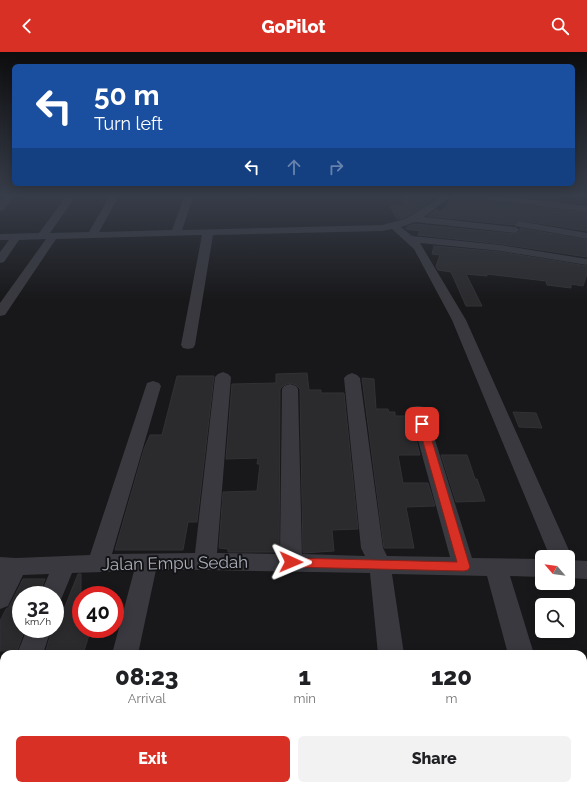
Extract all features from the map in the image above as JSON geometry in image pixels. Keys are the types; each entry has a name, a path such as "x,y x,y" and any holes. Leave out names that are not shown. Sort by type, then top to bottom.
{"street":[{"path":"0,312 51,231"},
{"path":"92,235 94,231"},
{"path":"0,237 225,231"},
{"path":"401,231 418,247 459,320 558,550"},
{"path":"496,258 501,248 514,231"},
{"path":"552,231 587,236"},
{"path":"188,345 208,232"},
{"path":"0,260 16,236"},
{"path":"410,239 501,248 587,262"},
{"path":"205,561 223,378"},
{"path":"352,378 372,548 380,564 391,650"},
{"path":"98,563 153,386"},
{"path":"290,389 291,562"},
{"path":"418,411 464,567"},
{"name":"Jalan Empu Sedah","path":"8,566 63,566 98,563 205,561 535,568"},
{"path":"126,650 147,563"},
{"path":"0,599 8,566"},
{"path":"55,586 63,566"},
{"path":"496,567 520,650"},
{"path":"575,569 587,570"},
{"path":"31,650 36,638"}],"building":[{"path":"420,231 489,231 515,234 520,231 539,231 587,240 587,257 501,244 418,235"},
{"path":"434,246 501,252 587,266 587,274 583,286 571,284 571,288 547,285 546,281 487,274 487,276 466,274 482,306 466,306 451,272 438,270 436,266 440,255 432,254"},
{"path":"307,373 309,390 321,390 321,393 344,393 358,529 332,530 334,551 303,553 300,389 296,385 290,383 284,385 280,389 279,552 228,552 228,549 219,548 223,492 257,491 260,464 257,464 258,458 226,459 232,384 276,383 276,374"},
{"path":"177,376 214,376 197,522 188,522 183,550 115,550 144,449 150,435 162,435"},
{"path":"362,378 374,379 376,409 388,409 389,412 395,412 395,416 410,416 420,455 398,455 403,483 428,483 435,506 406,507 414,548 384,548"},
{"path":"513,412 536,413 542,428 519,427"},
{"path":"441,455 467,455 475,479 477,479 485,501 456,502"},
{"path":"78,574 81,574 81,586 73,586"},
{"path":"23,579 45,579 42,586 20,586"},
{"path":"72,589 72,638 88,638 84,650 46,650 49,638 64,638 64,609"},
{"path":"12,601 12,638 22,638 17,650 0,650 0,621"}],"route":[{"path":"291,562 464,567 422,424"}]}
